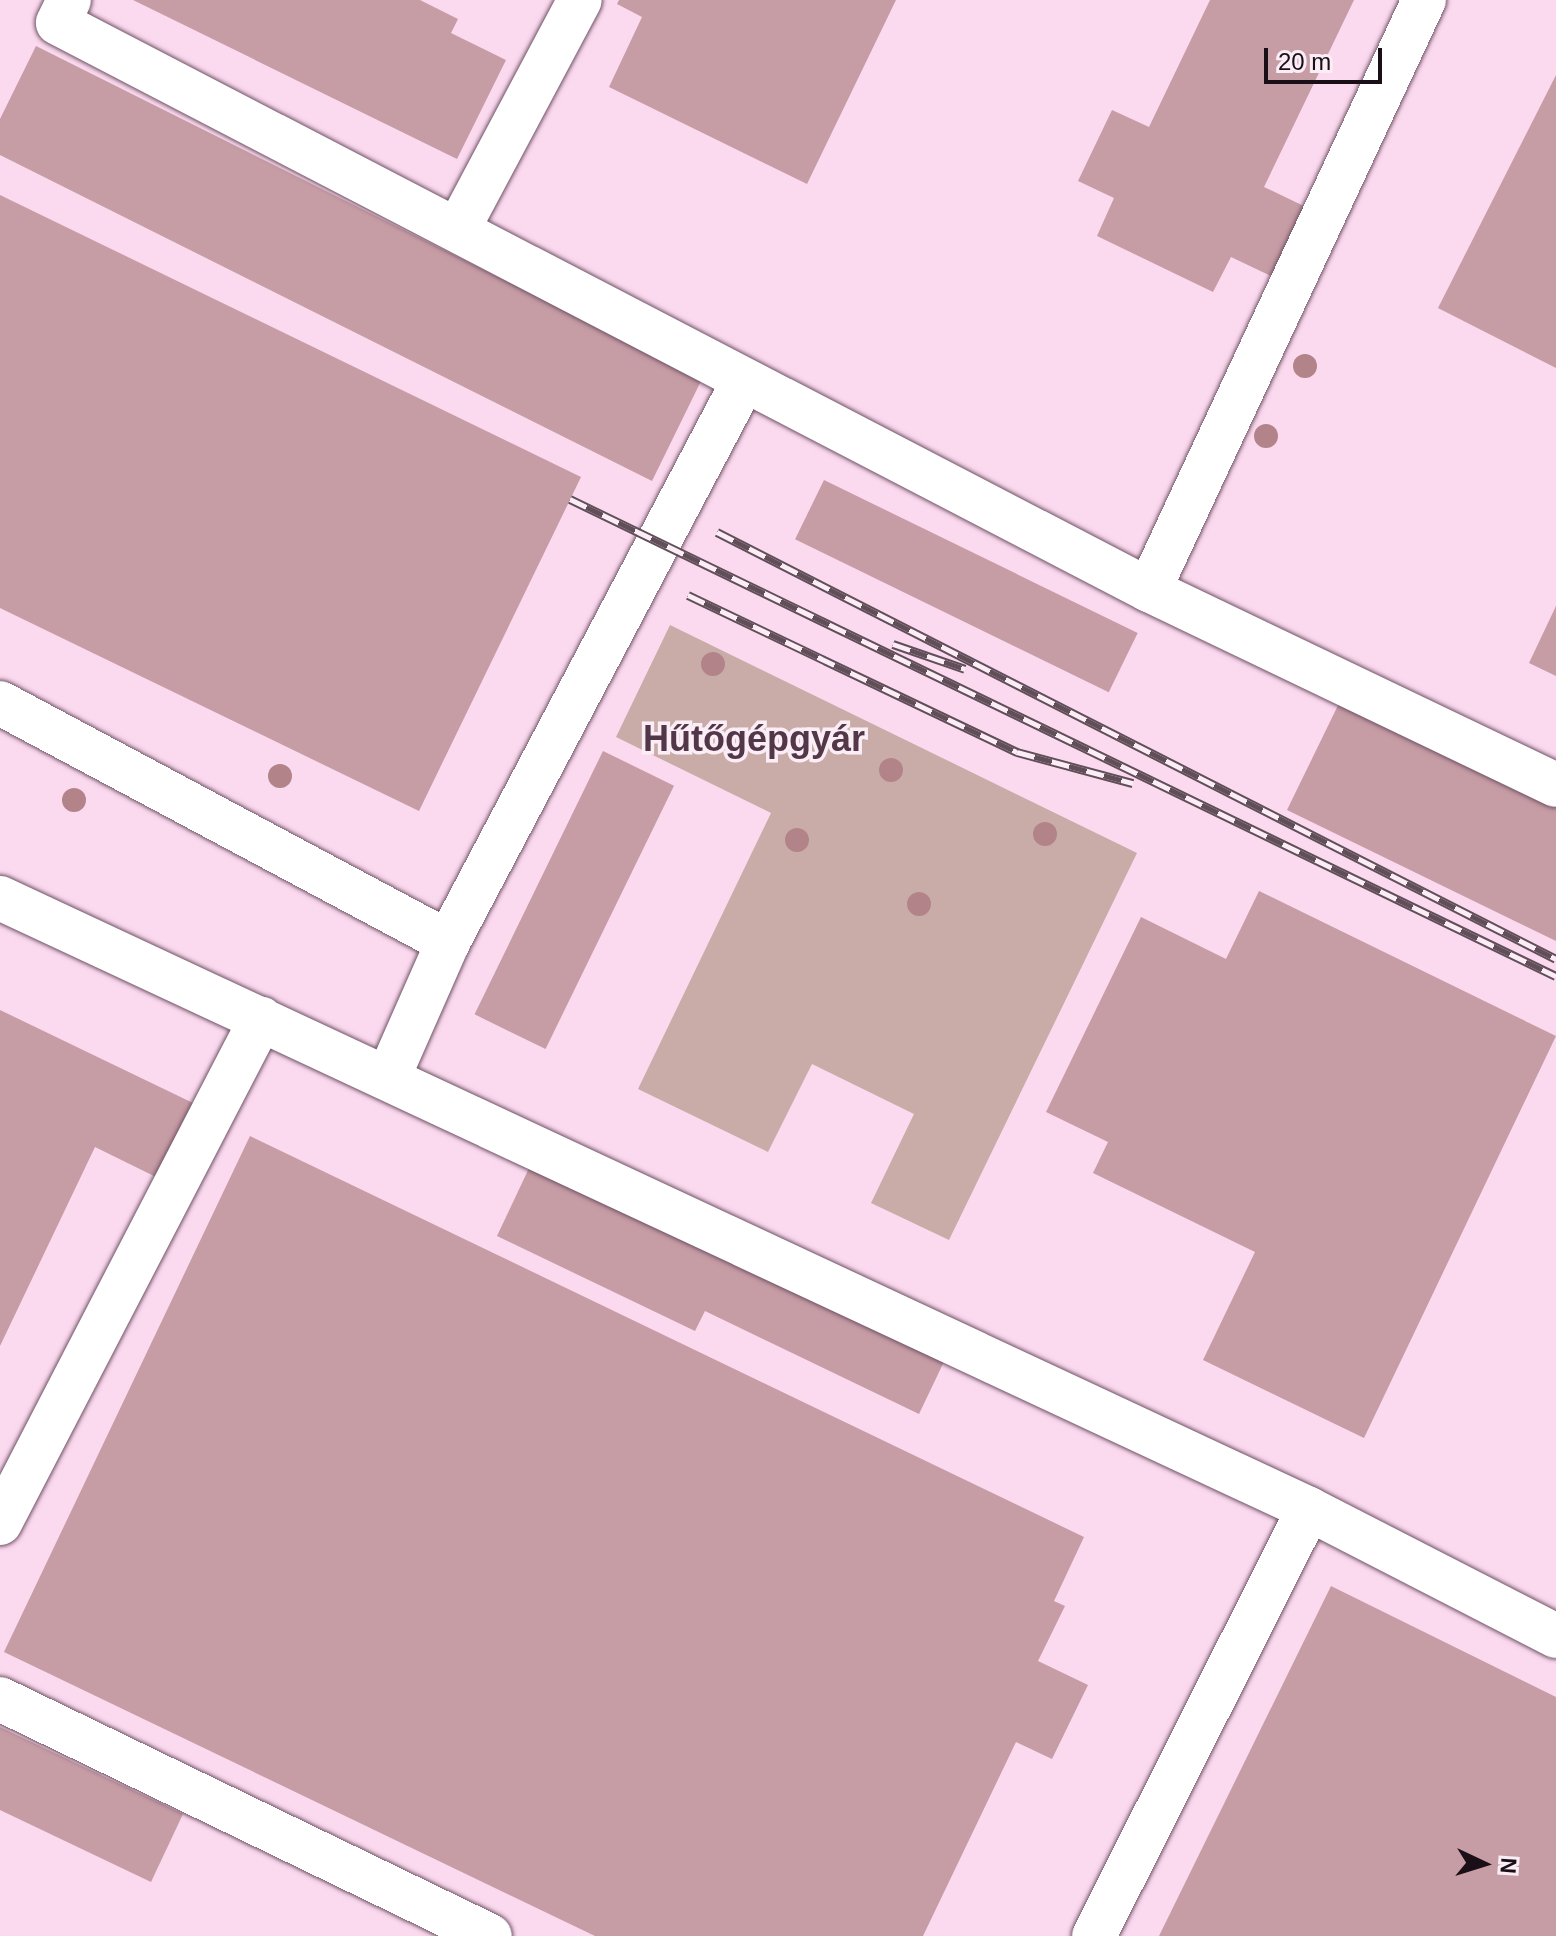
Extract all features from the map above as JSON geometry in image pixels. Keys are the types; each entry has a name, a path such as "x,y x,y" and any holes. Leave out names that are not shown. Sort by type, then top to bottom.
{"lane":[{"path":"69,0 58,23 458,229 743,382 1149,590 1556,785"},
{"path":"458,229 580,0"},
{"path":"1149,590 1424,0"},
{"path":"388,1078 448,942 743,382"},
{"path":"0,703 448,942"},
{"path":"0,898 1309,1509 1556,1636"},
{"path":"0,1523 261,1019"},
{"path":"1094,1936 1309,1509"},
{"path":"0,1699 490,1936"}],"shaded area":[{"path":"670,625 1137,853 949,1240 871,1203 914,1114 812,1064 768,1152 638,1089 771,813 616,737"}],"building":[{"path":"133,0 420,0 458,19 451,33 506,60 457,159"},
{"path":"619,0 896,0 807,184 609,87 642,17 617,4"},
{"path":"1210,0 1354,0 1264,187 1310,209 1277,279 1231,257 1213,292 1097,236 1114,198 1078,181 1112,110 1149,127"},
{"path":"36,46 702,379 652,481 0,155 0,119"},
{"path":"1556,75 1556,368 1438,308"},
{"path":"0,195 581,477 419,811 0,608"},
{"path":"824,480 1138,633 1109,692 795,539"},
{"path":"1556,606 1556,676 1529,663"},
{"path":"1345,691 1556,794 1556,941 1287,810"},
{"path":"603,751 674,786 546,1049 475,1014"},
{"path":"1259,891 1556,1036 1364,1438 1203,1360 1255,1252 1093,1173 1108,1142 1046,1112 1141,917 1226,959"},
{"path":"0,1010 193,1103 158,1178 95,1147 0,1346"},
{"path":"250,1136 1084,1537 1054,1601 1065,1606 1038,1661 1088,1685 1052,1759 1016,1742 923,1936 595,1936 4,1652"},
{"path":"538,1149 951,1347 919,1414 705,1311 695,1331 497,1236"},
{"path":"1331,1586 1556,1697 1556,1936 1159,1936"},
{"path":"0,1727 183,1814 151,1882 0,1810"}],"railway":[{"path":"570,499 1556,976"},
{"path":"717,532 1556,959"},
{"path":"688,595 1017,752 1133,783"},
{"path":"893,644 965,669"}],"district":[{"name":"Hűtőgépgyár","path":"754,739"}]}
